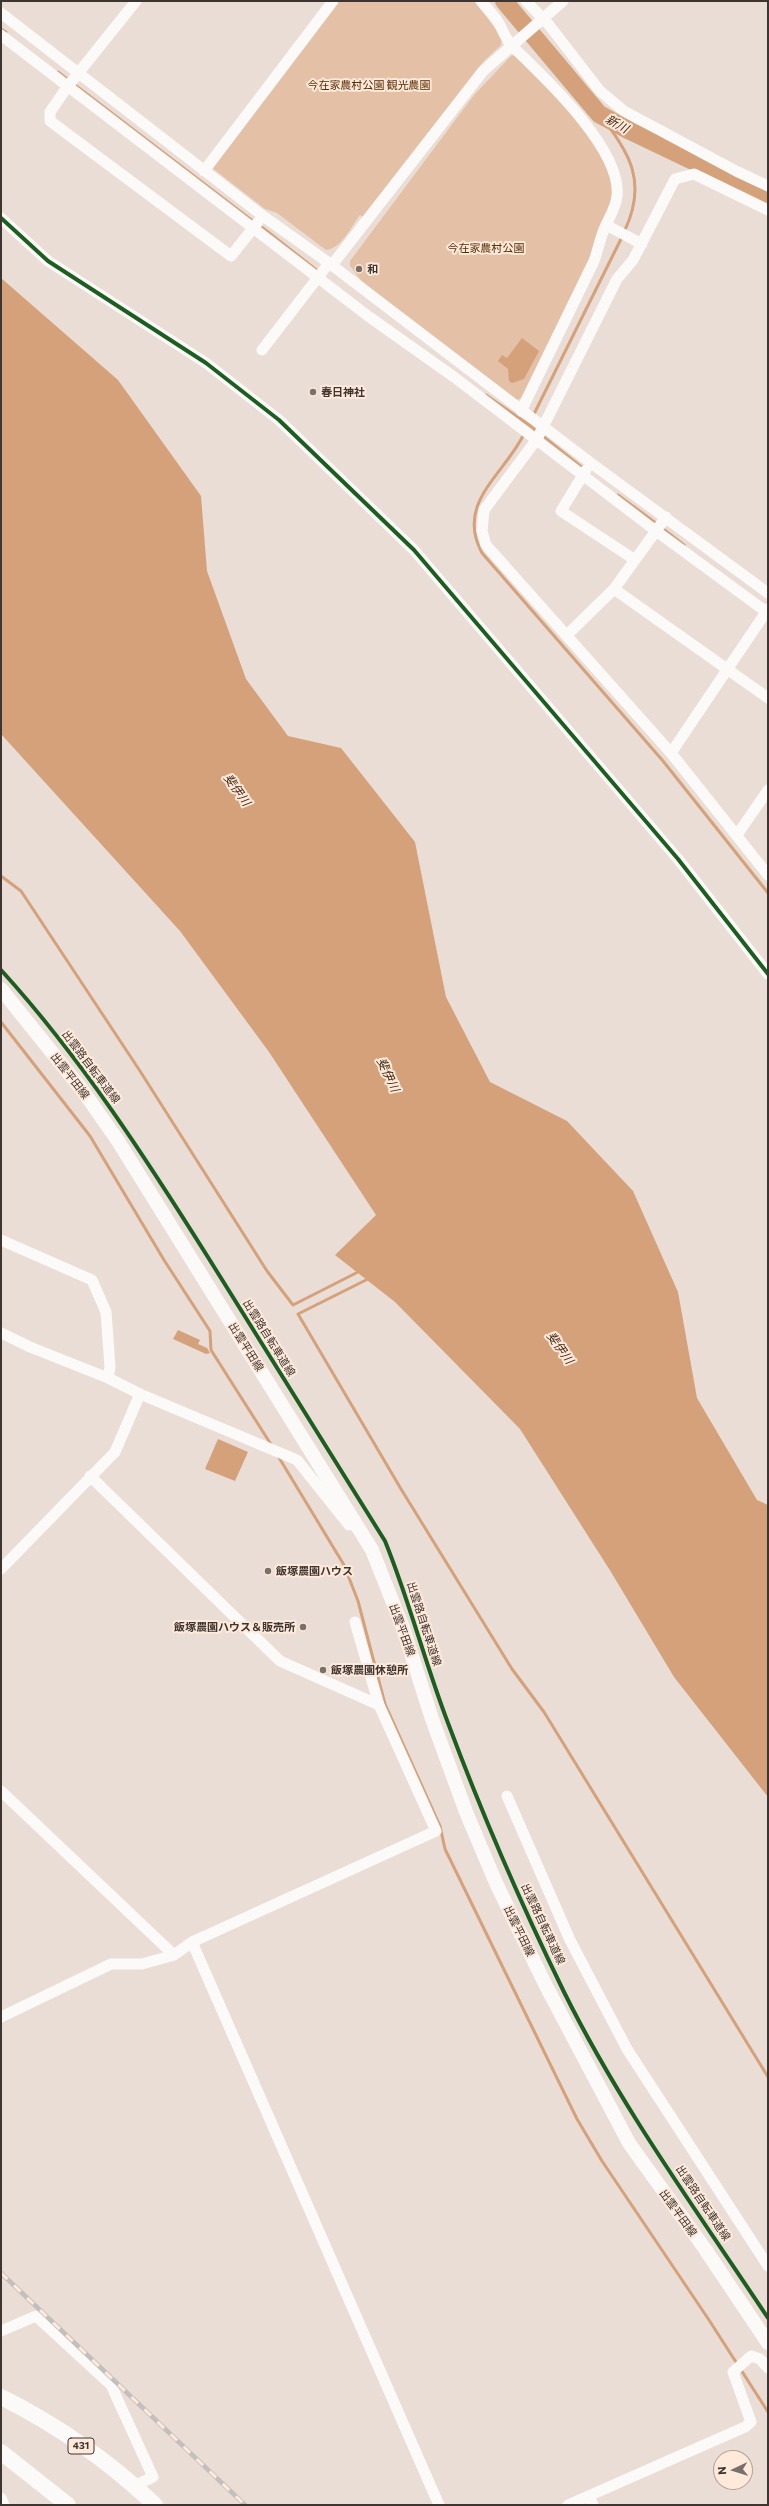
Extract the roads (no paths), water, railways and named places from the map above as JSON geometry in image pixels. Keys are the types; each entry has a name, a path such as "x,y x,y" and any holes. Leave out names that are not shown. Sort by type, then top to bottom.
{"highway":[{"name":"431","path":"1,2397 57,2429 134,2486 155,2505"},
{"path":"1,2452 68,2505"}],"main road":[{"name":"出雲平田線","path":"1,989 83,1091 118,1141 372,1550 403,1628 432,1719 466,1812 496,1883 545,1984 628,2143 705,2249 768,2343"}],"street":[{"path":"136,1 80,74 68,86 50,112 50,121 231,256 258,222"},
{"path":"204,170 333,1"},
{"path":"481,1 606,151 615,172 618,196 594,261 521,411"},
{"path":"526,1 540,20 600,91 624,111 729,168 768,186"},
{"path":"262,350 318,277 330,264 483,71 514,42 563,1"},
{"path":"1,30 5,16 204,170 318,277 368,316 454,377 656,531 767,611 671,753"},
{"path":"1,36 68,86 258,222 330,264 521,411 768,593"},
{"path":"27,55 37,41"},
{"path":"768,210 694,174 675,179 638,242 633,260 617,279 537,440 484,510 482,531 486,545 671,753 738,835 768,875"},
{"path":"1,218 48,261 206,363 280,420 414,550 678,859 768,974"},
{"path":"607,226 638,242"},
{"path":"368,316 378,302"},
{"path":"454,377 463,366"},
{"path":"591,463 561,511 635,560"},
{"path":"567,635 614,589 666,517"},
{"path":"614,589 768,698"},
{"path":"738,835 768,790"},
{"path":"1,1240 92,1280 106,1312 110,1367 108,1378"},
{"path":"1,1333 30,1347 108,1378 140,1394 297,1460 335,1505 362,1542 372,1550"},
{"path":"1,1569 115,1452 140,1394"},
{"path":"90,1476 280,1661 379,1705"},
{"path":"1,2017 111,1964 142,1964 174,1955 192,1942 436,1831 379,1705 355,1622"},
{"path":"1,1791 174,1955"},
{"path":"507,1796 570,1940 627,2049 768,2266"},
{"path":"192,1942 439,2505"},
{"path":"1,2331 36,2316 111,2385 153,2477 134,2486"},
{"path":"568,2505 591,2500 746,2427 751,2422 733,2372 751,2356 760,2359 768,2368"},
{"path":"1,2498 4,2505"}],"water":[{"name":"斐伊川","path":"1,278 118,380 201,496 207,571 246,679 288,736 341,748 415,842 446,997 490,1082 567,1121 633,1191 678,1292 697,1398 757,1500 768,1505 768,1797 674,1677 611,1572 520,1429 395,1302 335,1255 376,1215 269,1052 180,931 1,734"},
{"path":"522,338 539,351 524,379 512,383 509,381 508,369 498,361 502,355 507,358"},
{"path":"178,1330 200,1340 198,1344 207,1348 210,1353 206,1354 173,1339"},
{"path":"218,1439 248,1452 235,1481 205,1469"}],"waterway":[{"name":"新川","path":"504,1 599,114 630,131 768,197"},
{"path":"1,29 6,32"},
{"path":"58,72 254,222"},
{"path":"599,114 627,155 635,183 635,198 624,232"},
{"path":"259,225 319,272"},
{"path":"533,416 622,237"},
{"path":"486,395 529,425 584,469"},
{"path":"524,434 485,490 478,504 474,519 475,535 482,553 663,761 768,893"},
{"path":"618,495 657,524"},
{"path":"662,528 684,545"},
{"path":"1,876 21,891 140,1071 267,1271 293,1305 360,1271"},
{"path":"1,1022 90,1136 164,1260 210,1331 211,1350 272,1446"},
{"path":"370,1278 298,1314 401,1489 512,1669 544,1712 768,2077"},
{"path":"278,1456 344,1565 358,1601 385,1704 440,1826 445,1849 577,2119 602,2161 709,2320 768,2412"}],"railway":[{"path":"1,2273 245,2505"}],"place":[{"name":"和","path":"359,269"},
{"name":"春日神社","path":"313,392"},
{"name":"飯塚農園ハウス","path":"268,1571"},
{"name":"飯塚農園ハウス＆販売所","path":"303,1627"},
{"name":"飯塚農園休憩所","path":"323,1670"}],"park label":[{"name":"今在家農村公園 観光農園","path":"369,85"},
{"name":"今在家農村公園","path":"486,248"}]}
